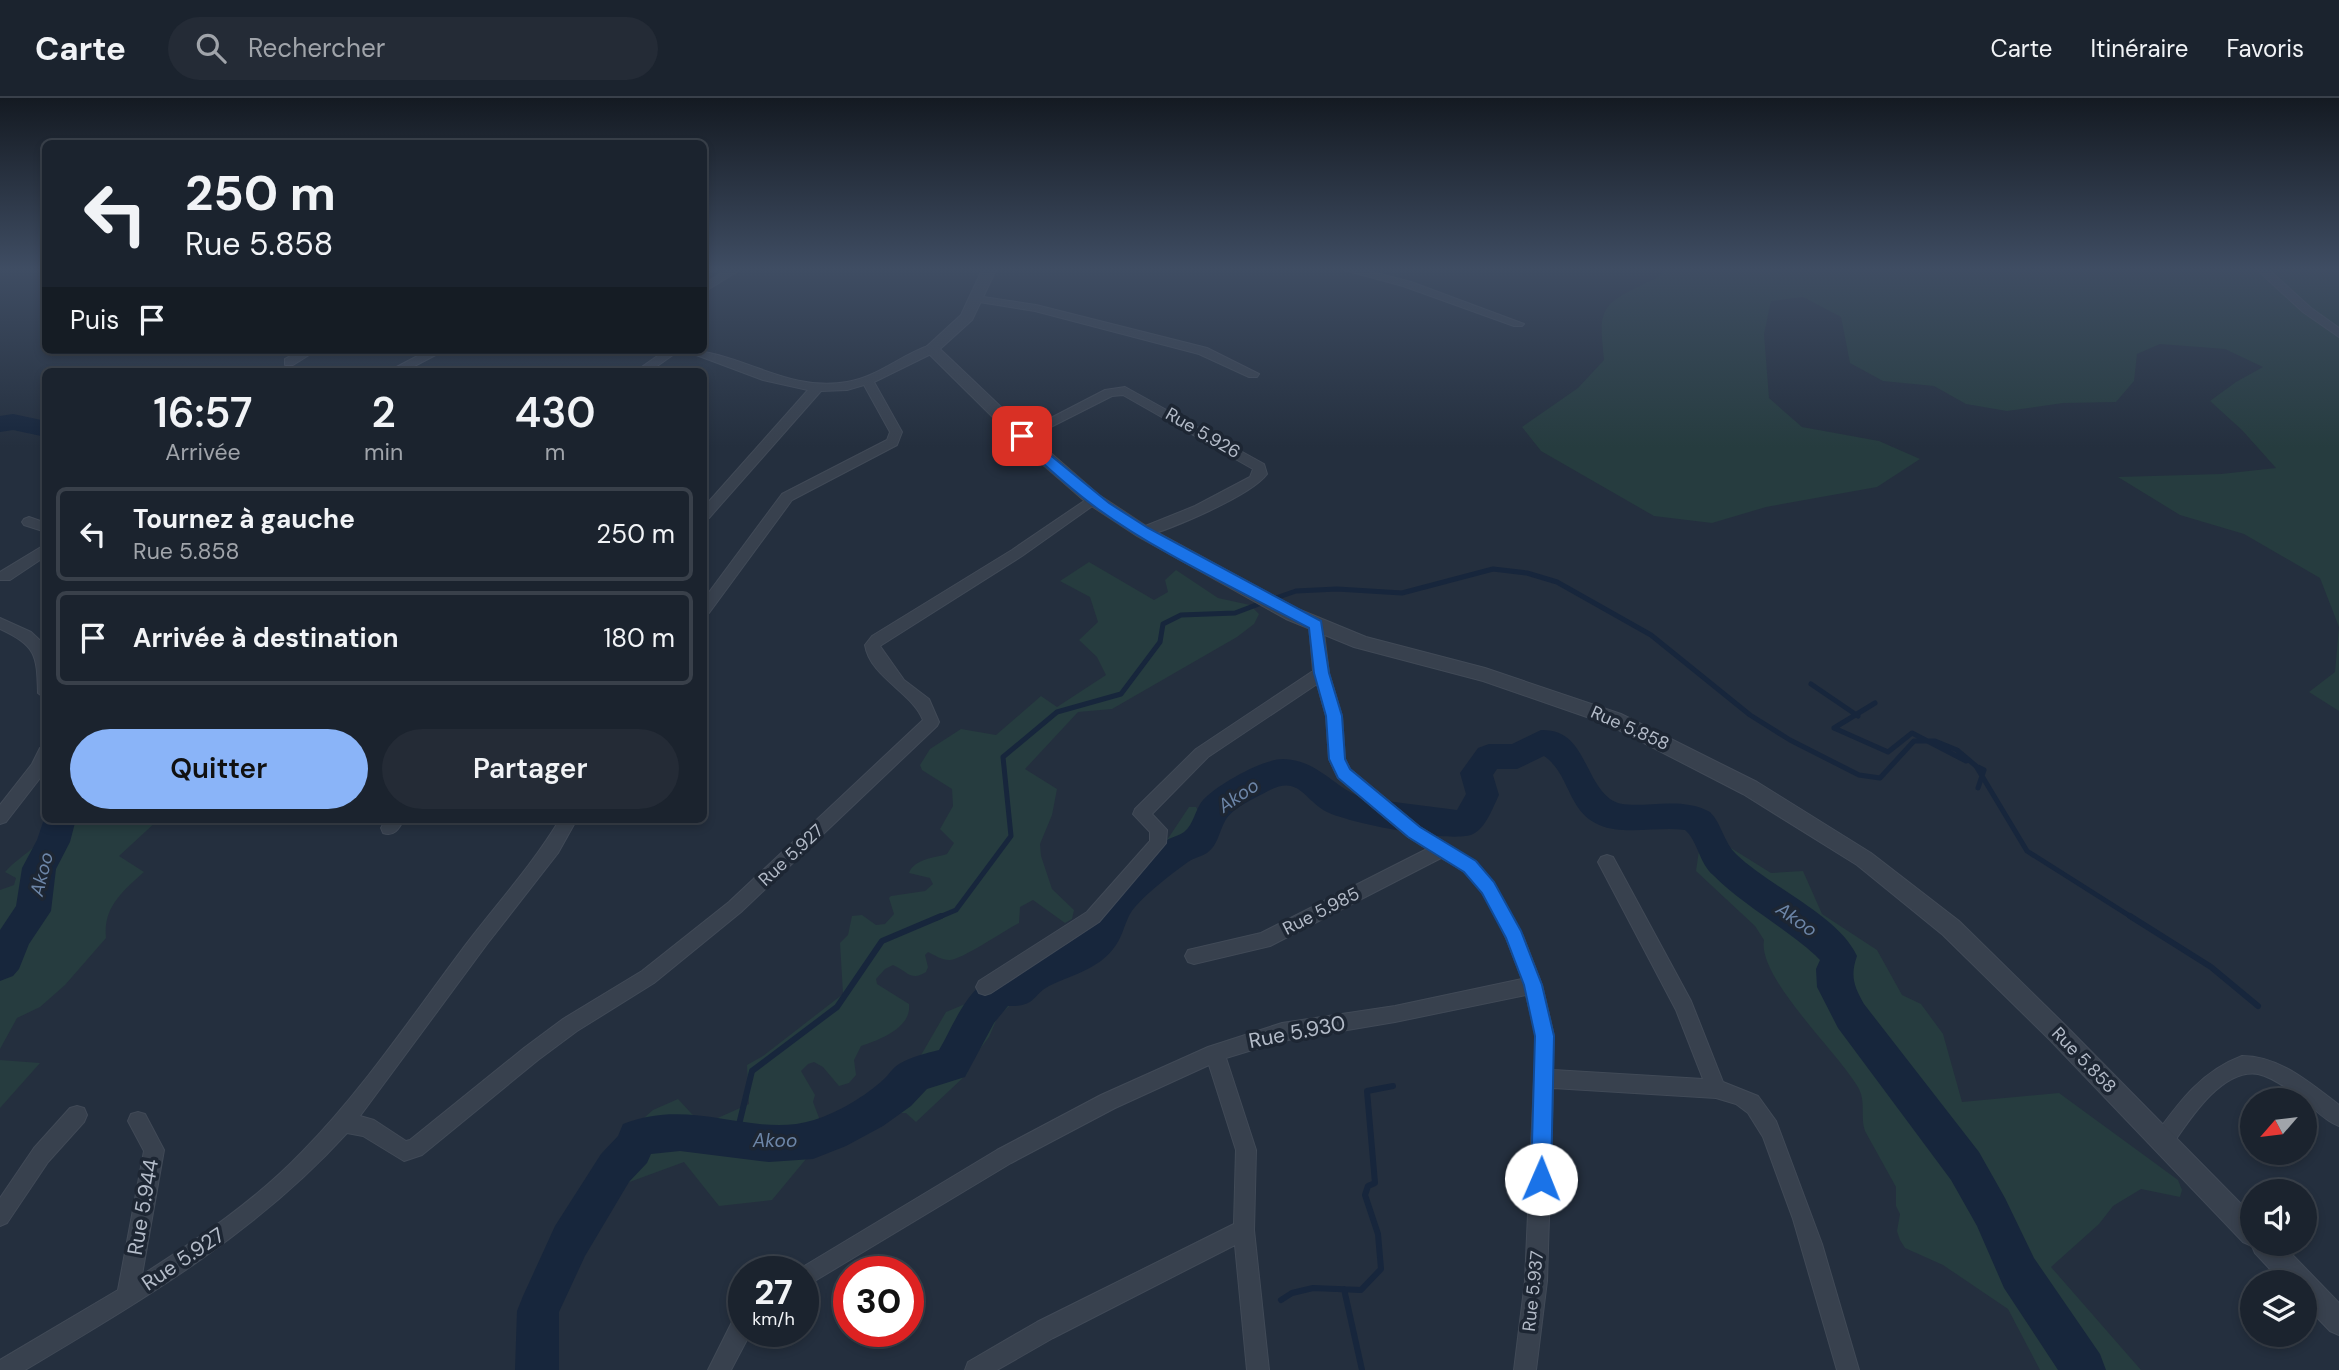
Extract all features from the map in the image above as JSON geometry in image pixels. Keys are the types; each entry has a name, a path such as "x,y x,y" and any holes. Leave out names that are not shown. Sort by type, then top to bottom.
{"street":[{"path":"702,354 816,389 847,386 867,380 931,349 955,327"},
{"path":"1106,327 1203,351 1253,374"},
{"name":"Rue 5.858","path":"931,349 1093,499 1143,532 1240,586 1316,625 1398,654 1525,687 1614,719 1750,789 1864,859 1951,928 2240,1221"},
{"path":"289,362 304,354"},
{"path":"401,368 431,354"},
{"path":"647,368 668,354"},
{"path":"707,605 786,497 892,442 896,432 867,380"},
{"path":"707,511 816,389"},
{"name":"Rue 5.926","path":"1022,436 1109,393 1125,391 1259,467 1260,474 1246,485 1200,509 1143,532"},
{"name":"Rue 5.927","path":"343,1123 367,1126 404,1151 415,1148 531,1054 578,1020 648,977 734,907 931,722 924,703 892,677 873,651 872,645 1017,553 1093,499"},
{"path":"29,522 42,527"},
{"path":"2,577 42,552"},
{"path":"0,623 33,638 42,651"},
{"name":"Rue 5.937","path":"1316,625 1321,673 1334,716 1337,759 1344,773 1403,822 1470,867 1488,888 1514,936 1533,985 1545,1036 1536,1281 1525,1370"},
{"path":"985,987 1093,917 1158,843 1159,830 1141,814 1202,753 1321,673"},
{"path":"0,817 42,760"},
{"name":"Rue 5.927","path":"4,1370 127,1297 260,1204 327,1143 552,848 567,823"},
{"name":"Rue 5.985","path":"1194,956 1264,940 1442,849"},
{"path":"1607,862 1684,1007 1716,1089"},
{"name":"Rue 5.930","path":"819,1268 1017,1149 1178,1068 1215,1053 1282,1032 1395,1014 1533,985"},
{"path":"1215,1053 1246,1150 1244,1230 1258,1370"},
{"path":"2163,1141 2202,1090 2244,1065 2268,1069 2339,1116"},
{"path":"1544,1079 1716,1089 1742,1097 1753,1104 1767,1126 1809,1230 1848,1370"},
{"path":"0,1216 41,1155 77,1115"},
{"name":"Rue 5.944","path":"127,1297 154,1150 138,1121"},
{"path":"976,1370 1045,1330 1244,1230"},
{"path":"2275,1256 2289,1270"},
{"path":"2317,1299 2339,1322"},
{"path":"719,1370 731,1347"}],"green space":[{"path":"1602,327 1765,327 1769,398 1802,427 1879,441 1920,459 1877,487 1766,507 1712,523 1654,516 1541,451 1522,427 1578,388 1604,360"},
{"path":"1843,327 2339,327 2339,627 2320,578 2244,534 2180,515 2118,477 2221,474 2276,468 2242,430 2210,401 2263,367 2225,349 2160,344 2137,354 2134,381 2116,402 2063,403 2007,411 1966,404 1934,386 1883,381 1850,363"},
{"path":"1089,562 1154,600 1168,592 1165,580 1176,570 1218,598 1250,605 1259,614 1254,624 1237,637 1112,709 1078,712 1025,769 1057,789 1052,815 1040,844 1041,856 1052,889 1074,910 1072,919 1065,923 1033,900 1020,907 1019,923 963,956 946,960 928,952 925,955 928,967 926,972 916,976 893,965 885,969 876,979 877,984 909,1004 909,1012 893,1032 861,1046 854,1060 856,1075 849,1083 839,1086 823,1067 814,1062 801,1071 815,1095 813,1102 821,1123 842,1116 894,1090 913,1069 946,1012 987,995 1025,967 1064,957 1078,948 1105,902 1169,837 1189,807 1196,807 1200,814 1181,852 1092,954 1030,988 998,1016 989,1037 971,1061 967,1074 916,1122 906,1113 893,1113 857,1139 817,1151 806,1159 772,1200 719,1206 684,1162 624,1184 612,1146 653,1110 678,1099 702,1125 749,1104 747,1065 763,1056 843,994 840,943 848,935 852,916 862,915 876,925 885,924 894,914 889,898 891,896 925,891 933,884 930,878 909,873 920,862 947,854 954,843 940,829 953,806 952,789 922,770 920,765 930,749 961,729 996,735 1041,696 1057,707 1106,675 1097,657 1079,640 1098,622 1090,597 1060,581"},
{"path":"2339,627 2339,711 2309,692 2335,672"},
{"path":"48,823 155,823 119,856 144,872 116,900 108,917 106,938 65,985 40,1007 17,1018 0,1049 0,890 14,885 16,878 5,872 31,850"},
{"path":"1702,830 1771,873 1803,871 1822,914 1877,950 1902,995 1921,1004 1943,1034 1962,1102 2059,1093 2178,1180 2182,1190 2180,1197 2141,1189 2113,1206 2099,1224 2051,1267 2141,1370 2040,1370 2008,1309 1943,1265 1905,1248 1897,1231 1900,1214 1896,1206 1896,1187 1865,1131 1859,1089 1786,995 1773,974 1765,956 1764,940 1755,926 1696,871"},
{"path":"0,1060 40,1063 0,1108"}],"waterway":[{"name":"Akoo","path":"0,424 13,422 42,428"},
{"name":"Akoo","path":"1273,599 1296,591 1337,589 1402,593 1493,569 1527,573 1557,582 1651,635 1750,715 1790,740 1859,775 1880,778 1914,741 1927,741"},
{"path":"937,918 956,910 1011,836 1003,757 1057,712 1121,694 1160,642 1163,624 1181,615 1235,613 1264,602"},
{"path":"1811,684 1856,715"},
{"path":"1856,715 1875,703"},
{"path":"1856,715 1834,728 1888,752 1912,733 1927,741"},
{"name":"Akoo","path":"1927,741 1935,741 1957,750 1976,766 1982,776"},
{"path":"1927,741 1966,761"},
{"name":"Akoo","path":"537,1370 538,1311 570,1241 615,1168 633,1149 637,1138 680,1132 769,1143 813,1140 890,1099 912,1077 952,1064 974,1022 996,994 1003,990 1020,990 1035,975 1065,965 1089,949 1105,932 1111,914 1123,896 1178,850 1194,844 1203,835 1213,811 1226,799 1273,773 1285,772 1309,778 1337,802 1361,811 1462,824 1469,819 1483,795 1476,773 1489,757 1517,756 1545,742 1567,756 1593,803 1611,816 1635,818 1671,815 1699,822 1716,855 1725,865 1761,895 1815,933 1839,956 1834,969 1835,987 1851,1016 1965,1166 1991,1212 2019,1273 2084,1370"},
{"path":"1978,767 1984,770 1982,776"},
{"path":"1978,788 1982,776"},
{"name":"Akoo","path":"1982,776 2027,851 2133,918"},
{"name":"Akoo","path":"0,965 6,958 15,936 33,911 39,868 53,842 58,823"},
{"path":"736,1137 752,1071 837,1007 882,941 941,916"},
{"name":"Akoo","path":"2130,916 2211,967 2258,1006"},
{"path":"1344,1289 1361,1290 1381,1269 1378,1234 1365,1195 1368,1186 1375,1183 1367,1091 1393,1086"},
{"path":"1281,1300 1292,1293 1313,1288 1344,1289"},
{"path":"1344,1289 1362,1370"}],"route":[{"path":"1022,436 1066,477 1104,507 1143,532 1316,625 1321,673 1334,716 1337,759 1344,773 1357,787 1414,832 1470,867 1488,888 1514,936 1533,985 1545,1036 1541,1179"}]}
